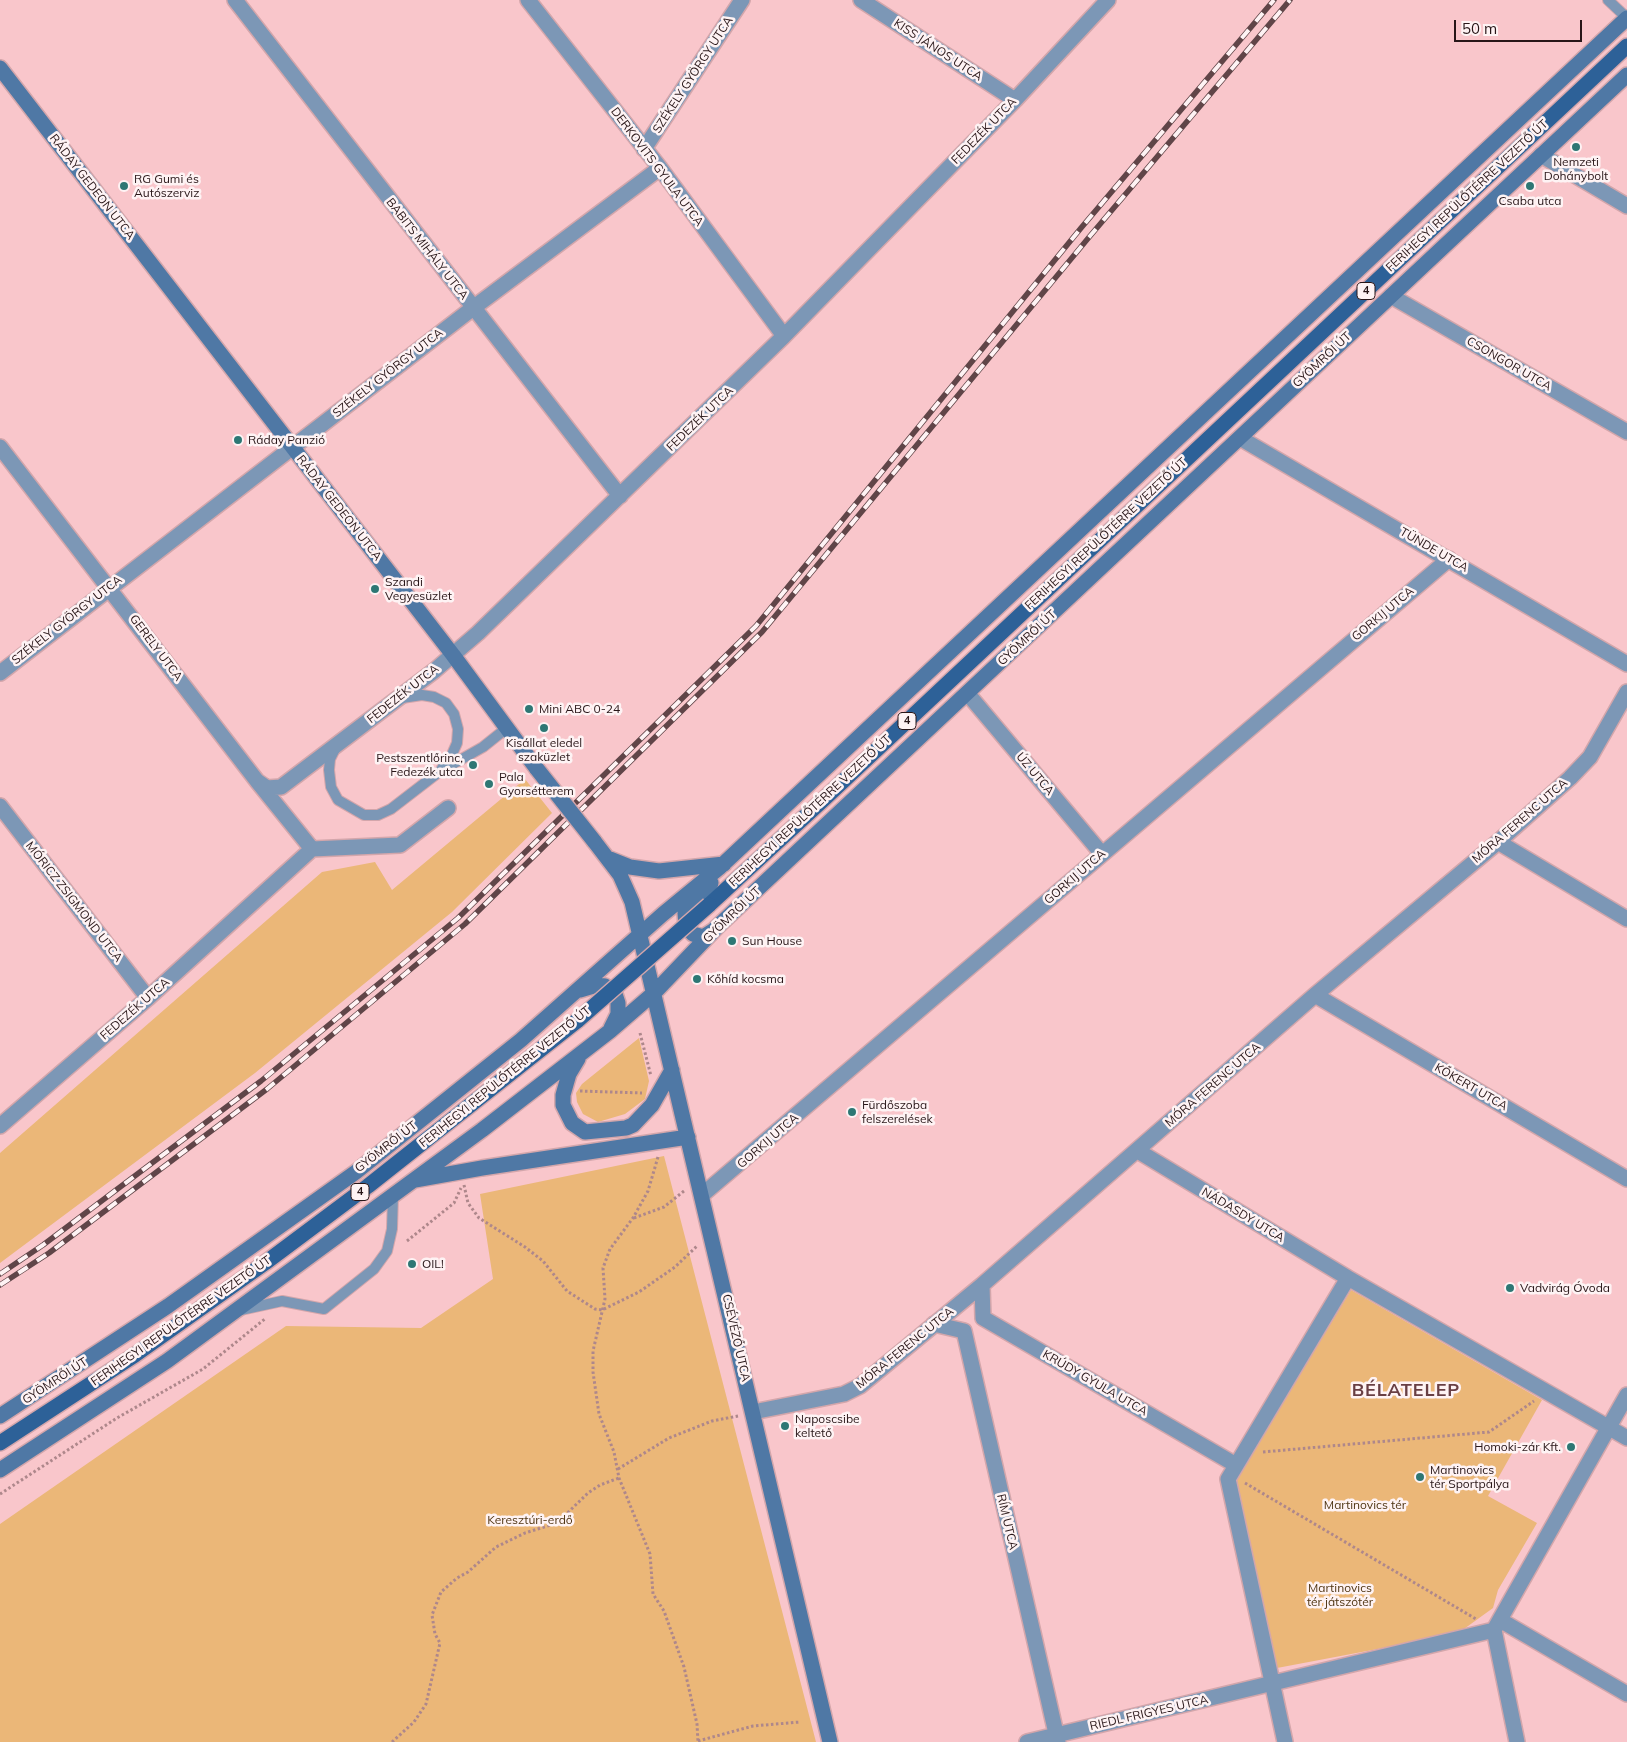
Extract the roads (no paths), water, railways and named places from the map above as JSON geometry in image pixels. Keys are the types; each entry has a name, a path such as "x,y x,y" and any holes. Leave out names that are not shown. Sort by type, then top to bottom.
{"main road":[{"name":"FERIHEGYI REPÜLŐTÉRRE VEZETŐ ÚT","path":"0,1443 135,1355 265,1263 368,1186 578,1020 709,905 823,800 1627,46"}],"street":[{"name":"BABITS MIHÁLY UTCA","path":"235,0 620,496"},
{"name":"DERKOVITS GYULA UTCA","path":"528,0 660,168 784,336"},
{"name":"SZÉKELY GYÖRGY UTCA","path":"644,149 742,0"},
{"name":"KISS JÁNOS UTCA","path":"861,0 1015,100"},
{"name":"FEDEZÉK UTCA","path":"257,781 267,788 281,787 337,746 453,655 784,336 1015,100 1108,0"},
{"name":"GYÖMRŐI ÚT","path":"0,1416 168,1306 356,1172 520,1040 722,866 1627,18"},
{"name":"RÁDAY GEDEON UTCA","path":"0,68 453,655 508,727 537,769 610,859 628,892 640,935"},
{"name":"GYÖMRŐI ÚT","path":"0,1470 160,1366 393,1196 610,1031 654,992 718,927 1627,75"},
{"path":"1541,155 1627,206"},
{"name":"SZÉKELY GYÖRGY UTCA","path":"0,673 473,308 660,168"},
{"name":"CSONGOR UTCA","path":"1391,296 1627,432"},
{"name":"TÜNDE UTCA","path":"1240,438 1627,664"},
{"name":"GERELY UTCA","path":"0,447 312,850"},
{"name":"GORKIJ UTCA","path":"702,1195 1448,559"},
{"name":"MÓRA FERENC UTCA","path":"753,1412 844,1394 860,1386 982,1285 1315,995 1498,842 1570,778 1590,757 1627,692"},
{"name":"ÚZ UTCA","path":"968,694 1102,854"},
{"name":"MÓRICZ ZSIGMOND UTCA","path":"0,806 148,998"},
{"path":"312,850 400,845 448,808"},
{"path":"1498,842 1627,919"},
{"name":"FEDEZÉK UTCA","path":"0,1126 148,998 312,850"},
{"path":"610,859 630,867 659,871 722,866"},
{"path":"718,927 704,937 693,934 686,926 685,913 706,890 722,866"},
{"name":"CSÉVÉZŐ UTCA","path":"640,935 830,1742"},
{"path":"574,992 597,985 605,986 615,994 618,1003 618,1014 610,1031"},
{"name":"KŐKERT UTCA","path":"1315,995 1627,1179"},
{"path":"580,1055 570,1074 563,1095 563,1105 572,1123 585,1132 626,1128 633,1125 652,1105 672,1070"},
{"name":"GYÖMRŐI ÚT","path":"411,1181 482,1168 688,1137"},
{"name":"NÁDASDY UTCA","path":"1138,1151 1348,1278"},
{"path":"1285,1742 1228,1479 1348,1278 1627,1438"},
{"path":"982,1285 982,1318"},
{"name":"MÓRA FERENC UTCA","path":"964,1332 982,1318"},
{"name":"KRÚDY GYULA UTCA","path":"982,1318 1236,1464"},
{"path":"934,1324 964,1332"},
{"name":"RÍM UTCA","path":"964,1332 1057,1738"},
{"path":"1517,1742 1497,1625 1627,1395"},
{"path":"1272,1685 1497,1625 1627,1694"},
{"name":"RIEDL FRIGYES UTCA","path":"1027,1742 1057,1738 1272,1685"}],"lane":[{"path":"1608,0 1627,18"},
{"path":"337,746 330,760 331,787 338,800 364,815 378,815 391,809 438,772 450,759 457,743 458,728 454,714 446,703 434,697 411,696 398,699"},
{"path":"438,772 483,747 508,727"},
{"path":"237,1310 282,1301 324,1309 374,1270 388,1251 392,1229 393,1196"}],"railway":[{"path":"0,1274 43,1245 261,1081 458,918 756,626 1081,228 1274,0"},
{"path":"0,1285 49,1253 267,1089 465,924 762,632 1090,236 1290,0"}],"place":[{"name":"Nemzeti Dohánybolt","path":"1576,147"},
{"name":"RG Gumi és Autószerviz","path":"124,186"},
{"name":"Csaba utca","path":"1530,186"},
{"name":"Ráday Panzió","path":"238,440"},
{"name":"Szandi Vegyesüzlet","path":"375,589"},
{"name":"Mini ABC 0-24","path":"529,709"},
{"name":"Kisállat eledel szaküzlet","path":"544,728"},
{"name":"Pestszentlőrinc, Fedezék utca","path":"473,765"},
{"name":"Pala Gyorsétterem","path":"489,784"},
{"name":"Sun House","path":"732,941"},
{"name":"Kőhíd kocsma","path":"697,979"},
{"name":"Fürdőszoba felszerelések","path":"852,1112"},
{"name":"OIL!","path":"412,1264"},
{"name":"Vadvirág Óvoda","path":"1510,1288"},
{"name":"Naposcsibe keltető","path":"785,1426"},
{"name":"Homoki-zár Kft.","path":"1571,1447"},
{"name":"Martinovics tér Sportpálya","path":"1420,1477"}],"district":[{"name":"BÉLATELEP","path":"1406,1391"}],"park label":[{"name":"Martinovics tér","path":"1365,1505"},
{"name":"Keresztúri-erdő","path":"530,1520"},
{"name":"Martinovics tér játszótér","path":"1340,1595"}]}
